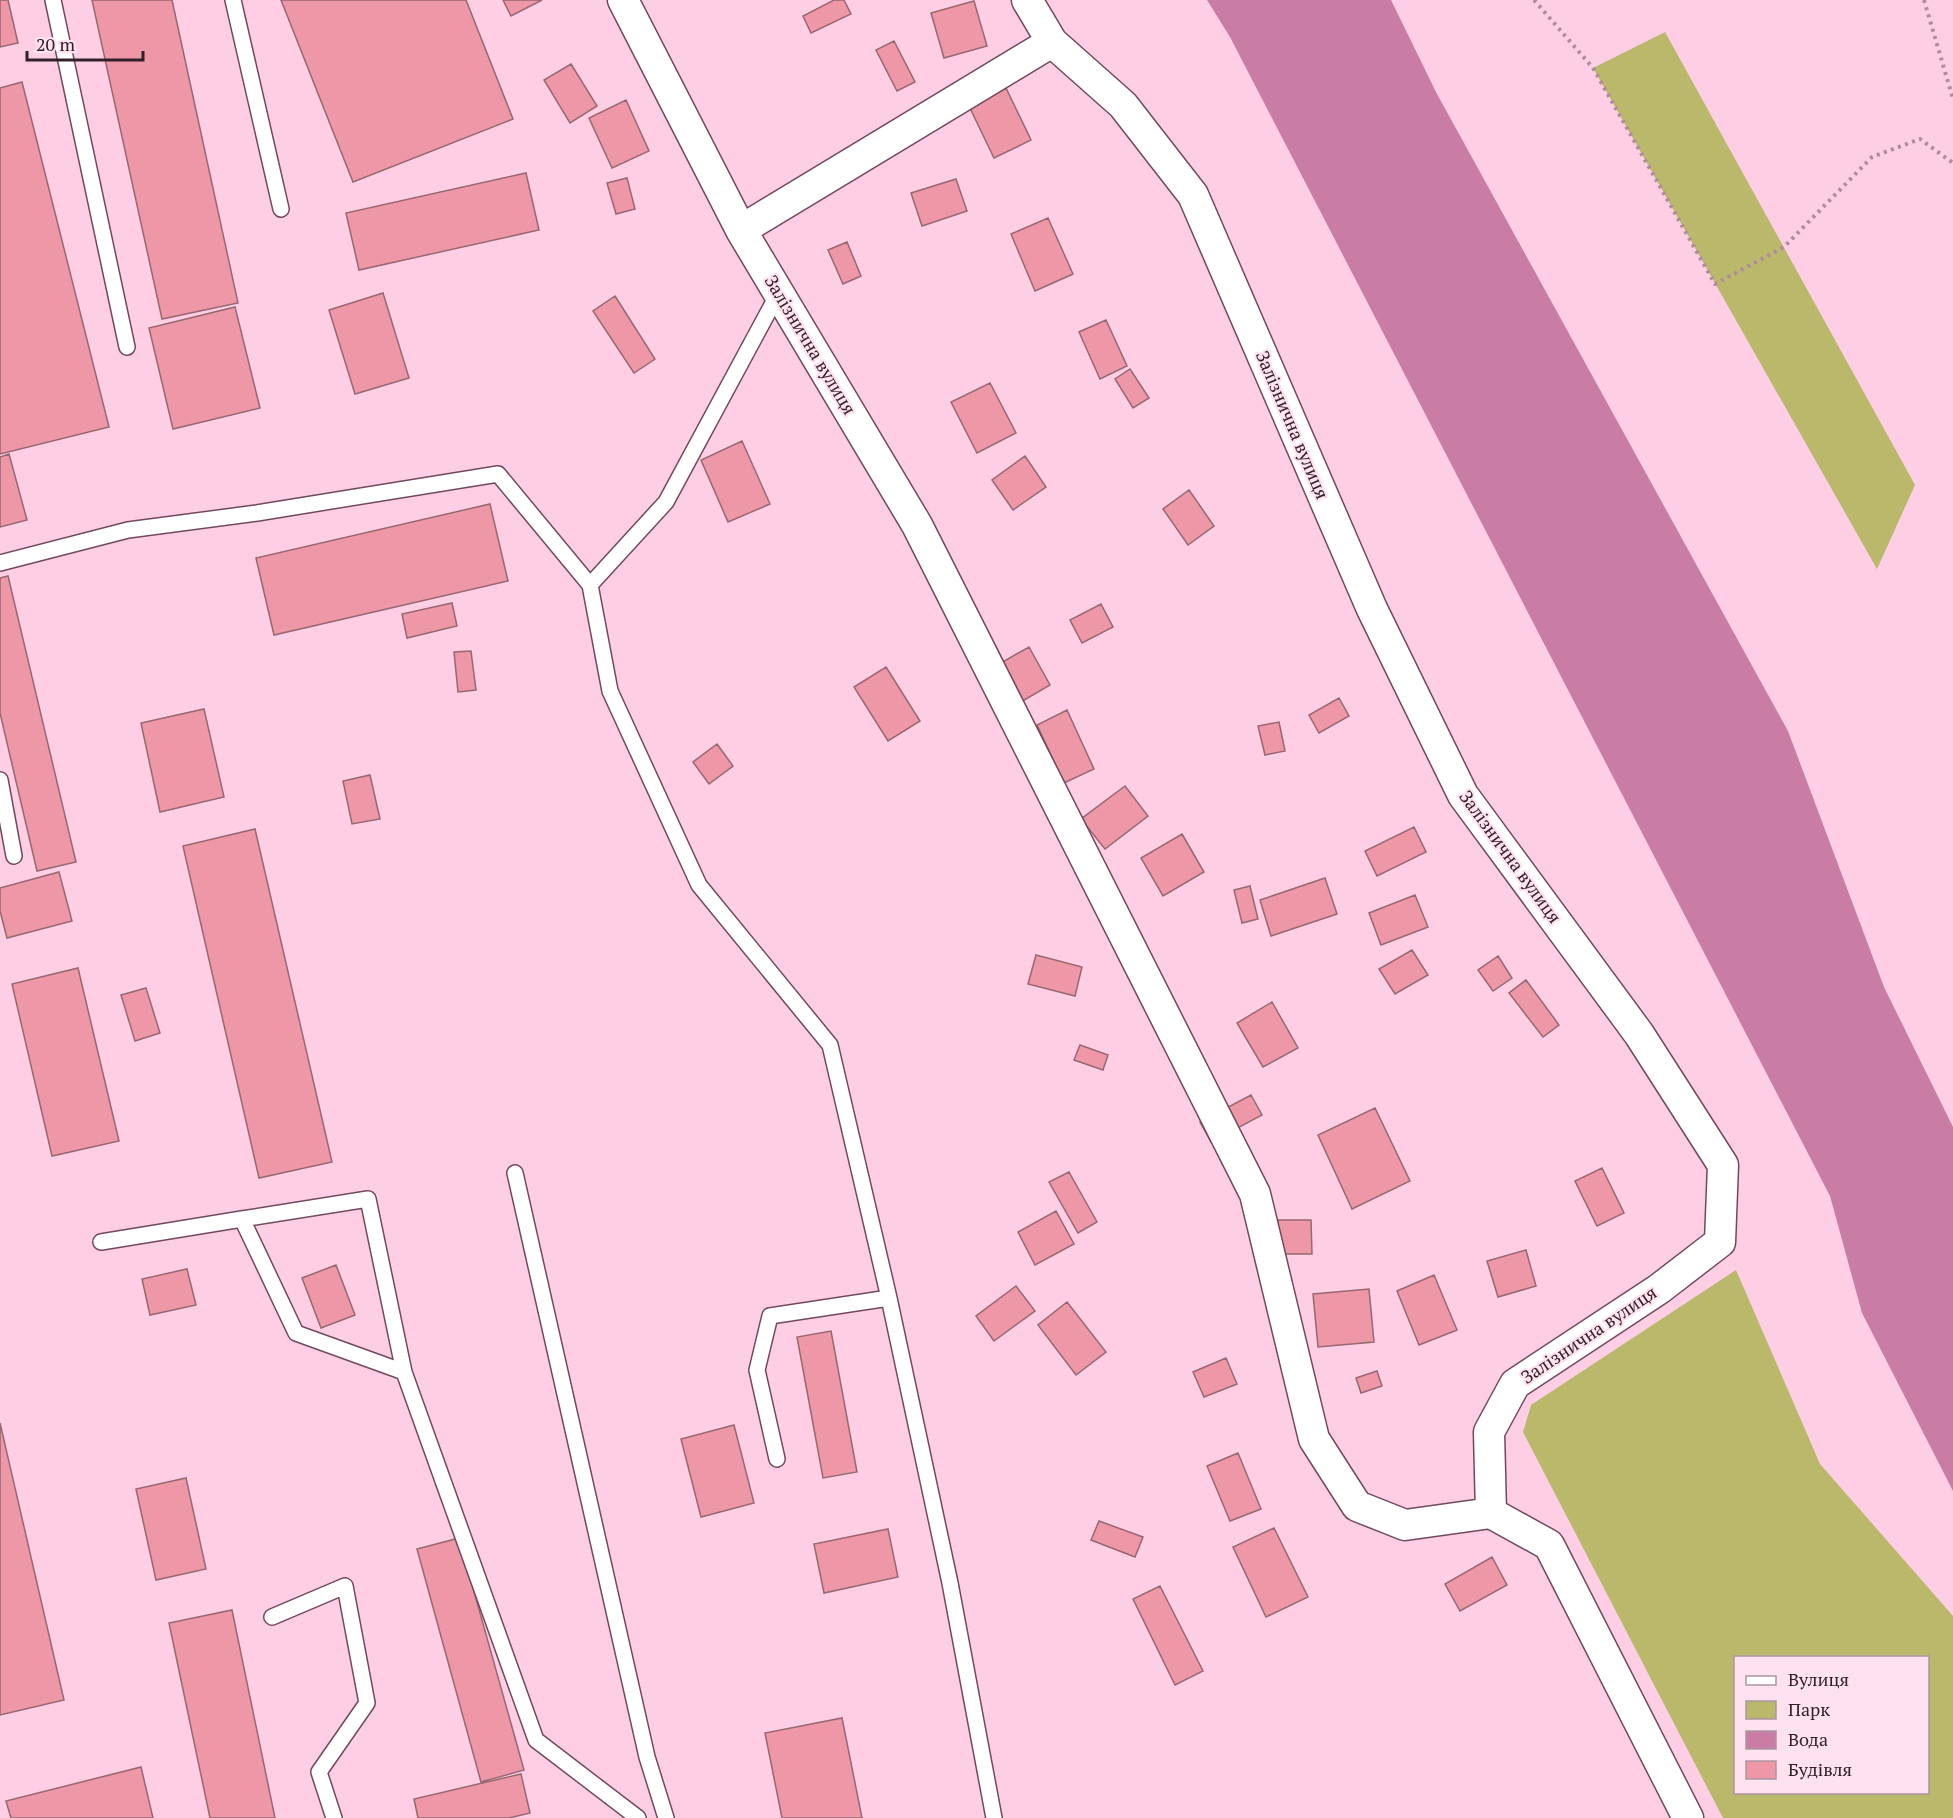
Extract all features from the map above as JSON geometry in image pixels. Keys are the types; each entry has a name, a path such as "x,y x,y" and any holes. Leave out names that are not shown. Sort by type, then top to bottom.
{"street":[{"name":"Залізнична вулиця","path":"623,0 741,230 917,525 1255,1194 1314,1439 1357,1506 1404,1525 1491,1513 1489,1432 1515,1384 1659,1289 1720,1242 1723,1165 1639,1034 1463,795 1372,609 1193,195 1123,105 1052,42 1027,0"},
{"path":"741,230 1052,42"},
{"path":"1491,1513 1549,1545 1688,1818"}],"lane":[{"path":"53,0 127,347"},
{"path":"233,0 281,209"},
{"path":"591,585 666,502 779,292"},
{"path":"0,563 128,530 257,513 498,474 591,585 610,691 699,885 830,1045 889,1298 950,1583 994,1818"},
{"path":"0,780 14,856"},
{"path":"515,1173 647,1757 666,1818"},
{"path":"101,1242 368,1199 404,1372 536,1740 638,1818"},
{"path":"242,1219 296,1333 404,1372"},
{"path":"777,1460 757,1370 770,1316 889,1298"},
{"path":"272,1617 345,1586 367,1703 319,1772 334,1818"}],"path":[{"path":"1534,0 1593,68 1715,284 1784,248 1872,157 1920,139 1953,163"},
{"path":"1924,0 1953,99"}],"green space":[{"path":"1665,32 1915,485 1877,569 1593,68"},
{"path":"1736,1270 1820,1464 1953,1616 1953,1818 1723,1818 1523,1432 1531,1405"}],"water":[{"path":"1207,0 1391,0 1437,94 1788,731 1884,987 1953,1127 1953,1491 1862,1313 1830,1196 1230,37"}],"building":[{"path":"0,0 8,0 18,43 0,47"},
{"path":"92,0 172,0 238,303 162,319"},
{"path":"281,0 466,0 513,119 353,182"},
{"path":"503,0 542,0 511,16"},
{"path":"834,0 844,0 851,14 811,33 803,16"},
{"path":"974,1 987,46 944,58 931,13"},
{"path":"894,41 915,82 897,91 876,50"},
{"path":"571,64 597,106 570,123 544,80"},
{"path":"22,82 109,427 0,454 0,88"},
{"path":"1006,88 1031,140 994,158 969,106"},
{"path":"626,100 649,151 612,168 589,118"},
{"path":"526,173 539,230 359,270 346,213"},
{"path":"627,178 635,209 616,214 607,183"},
{"path":"956,179 967,211 922,226 911,193"},
{"path":"1048,218 1073,274 1035,291 1011,234"},
{"path":"847,242 861,276 843,284 828,250"},
{"path":"383,293 409,378 355,394 329,310"},
{"path":"615,296 655,359 634,373 593,311"},
{"path":"235,307 260,408 173,429 149,328"},
{"path":"1106,320 1127,366 1100,379 1079,332"},
{"path":"1130,369 1149,398 1133,408 1115,379"},
{"path":"990,383 1016,433 977,453 951,402"},
{"path":"742,441 770,504 728,522 701,460"},
{"path":"9,454 27,520 0,527 0,457"},
{"path":"1025,456 1046,487 1013,510 992,480"},
{"path":"1189,490 1214,526 1188,545 1163,509"},
{"path":"490,504 508,581 274,635 256,558"},
{"path":"8,576 76,862 37,871 0,713 0,578"},
{"path":"452,603 457,626 407,638 402,614"},
{"path":"1101,604 1113,627 1082,643 1070,620"},
{"path":"1029,647 1050,685 1021,702 999,664"},
{"path":"471,651 476,690 458,692 454,652"},
{"path":"886,667 920,721 888,741 854,687"},
{"path":"1339,698 1349,716 1319,733 1309,715"},
{"path":"204,709 224,797 160,812 141,723"},
{"path":"1067,710 1094,769 1064,783 1037,725"},
{"path":"1279,722 1285,751 1265,755 1258,726"},
{"path":"717,744 733,766 709,784 693,762"},
{"path":"370,775 380,819 352,824 343,781"},
{"path":"1125,786 1148,816 1105,849 1081,819"},
{"path":"1414,827 1426,852 1377,876 1365,851"},
{"path":"255,829 332,1162 259,1178 183,846"},
{"path":"1182,834 1204,872 1163,896 1141,858"},
{"path":"59,872 72,921 7,938 0,911 0,888"},
{"path":"1325,878 1337,914 1271,936 1260,900"},
{"path":"1250,886 1258,919 1242,923 1234,890"},
{"path":"1415,895 1428,927 1381,945 1369,913"},
{"path":"1412,950 1428,975 1395,994 1379,969"},
{"path":"1036,955 1082,967 1075,996 1028,984"},
{"path":"1498,956 1512,978 1493,991 1478,970"},
{"path":"78,968 119,1141 52,1156 12,984"},
{"path":"1526,980 1559,1025 1543,1037 1509,993"},
{"path":"146,988 160,1033 135,1041 121,995"},
{"path":"1272,1002 1298,1048 1263,1067 1237,1023"},
{"path":"1080,1045 1108,1055 1103,1070 1074,1060"},
{"path":"1251,1095 1262,1115 1211,1142 1200,1122"},
{"path":"1375,1108 1410,1181 1352,1209 1318,1135"},
{"path":"1602,1168 1624,1213 1597,1226 1575,1181"},
{"path":"1069,1172 1097,1222 1078,1233 1049,1182"},
{"path":"1056,1211 1074,1244 1035,1265 1018,1232"},
{"path":"1278,1220 1311,1220 1312,1254 1278,1254"},
{"path":"1526,1250 1536,1286 1498,1297 1487,1261"},
{"path":"336,1265 355,1315 321,1328 302,1278"},
{"path":"187,1269 196,1305 150,1315 142,1279"},
{"path":"1434,1275 1457,1330 1419,1345 1397,1291"},
{"path":"1016,1286 1035,1311 994,1341 976,1316"},
{"path":"1369,1289 1374,1342 1318,1347 1313,1294"},
{"path":"1067,1302 1106,1352 1076,1375 1038,1325"},
{"path":"831,1331 857,1472 823,1478 797,1337"},
{"path":"1226,1358 1237,1384 1204,1397 1193,1372"},
{"path":"1377,1371 1382,1386 1361,1393 1356,1378"},
{"path":"0,1423 64,1700 0,1715"},
{"path":"734,1425 754,1503 701,1517 681,1439"},
{"path":"1238,1453 1261,1509 1230,1521 1207,1466"},
{"path":"186,1478 206,1569 156,1580 136,1489"},
{"path":"1099,1521 1143,1537 1135,1557 1091,1540"},
{"path":"1274,1528 1308,1597 1266,1617 1233,1547"},
{"path":"888,1529 898,1577 824,1593 814,1544"},
{"path":"459,1538 524,1770 481,1782 417,1549"},
{"path":"1492,1557 1507,1585 1460,1611 1445,1584"},
{"path":"1160,1586 1203,1671 1175,1685 1133,1599"},
{"path":"232,1610 275,1818 210,1818 169,1623"},
{"path":"842,1718 862,1818 782,1818 765,1733"},
{"path":"141,1767 153,1818 11,1818 6,1801"},
{"path":"521,1774 530,1813 509,1818 418,1818 414,1799"}]}
